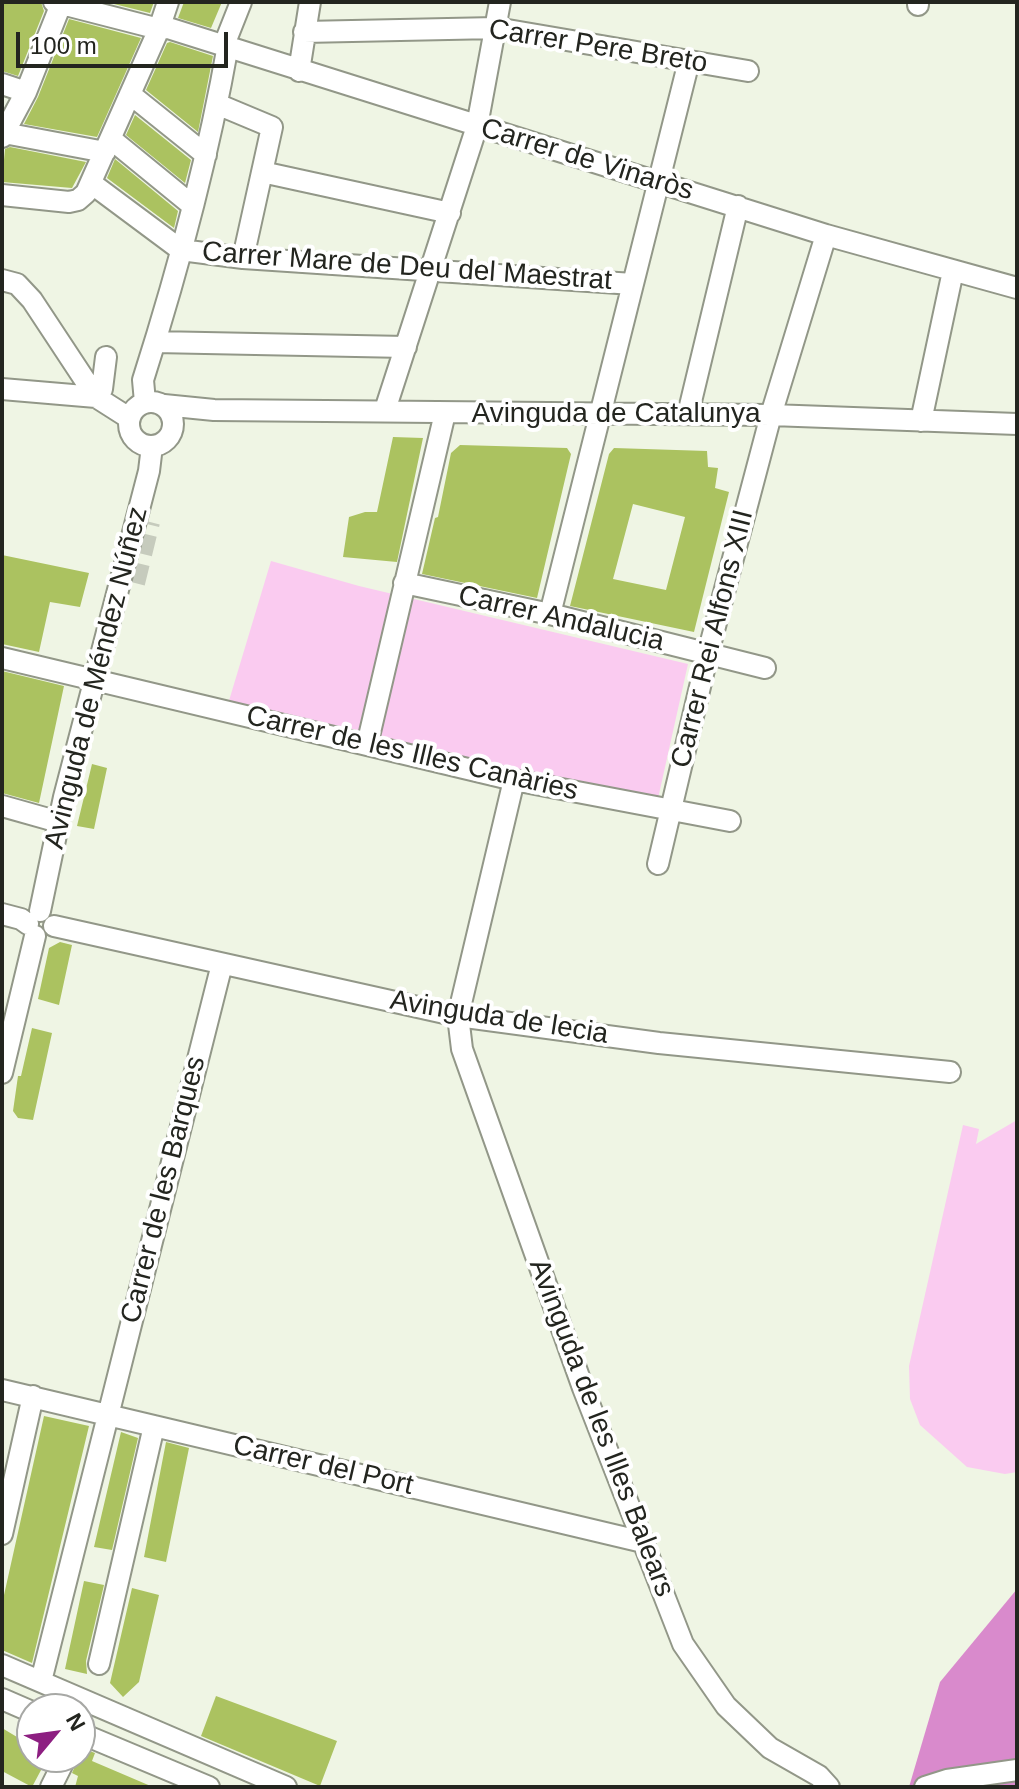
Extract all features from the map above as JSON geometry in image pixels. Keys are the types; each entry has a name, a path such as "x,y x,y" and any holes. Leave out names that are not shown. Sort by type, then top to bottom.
{"street":[{"path":"2,195 69,202 78,200 86,193 168,2"},
{"path":"150,522 160,485 163,440 172,416 154,404 143,380 193,206 217,104 226,45 241,2"},
{"path":"299,71 310,2"},
{"path":"385,410 477,126 500,2"},
{"path":"57,3 26,92 3,135 108,146 193,206"},
{"name":"Carrer de Vinaròs","path":"57,3 159,29 168,28 226,45 299,71 826,235 1017,288"},
{"name":"Carrer Pere Breto","path":"304,32 496,28 748,71"},
{"path":"550,614 689,61"},
{"path":"2,84 26,92"},
{"path":"130,94 206,155"},
{"path":"217,104 272,127 243,258"},
{"path":"262,172 450,213"},
{"path":"91,183 181,250"},
{"path":"688,414 738,206"},
{"name":"Carrer Rei Alfons XIII","path":"658,864 708,653 771,415 826,235"},
{"name":"Carrer Mare de Deu del Maestrat","path":"181,250 243,258 633,284"},
{"path":"921,421 953,271"},
{"path":"2,280 17,284 32,300 99,393 129,418"},
{"path":"155,342 406,347"},
{"path":"99,393 106,357"},
{"path":"2,389 99,393"},
{"path":"154,404 135,407 129,418 130,432 139,443 163,440"},
{"name":"Avinguda de Catalunya","path":"154,404 214,410 771,415 1017,424"},
{"name":"Avinguda de Catalunya","path":"163,440 192,416 214,410"},
{"path":"367,745 445,413"},
{"name":"Avinguda de Méndez Núñez","path":"2,1073 39,924 59,822 149,471 163,440"},
{"path":"106,640 125,617 135,583"},
{"name":"Carrer Andalucia","path":"404,583 550,614 765,668"},
{"name":"Carrer de les Illes Canàries","path":"2,658 514,780 730,821"},
{"path":"458,1016 514,780"},
{"path":"2,806 59,822"},
{"name":"Avinguda de lecia","path":"2,914 458,1016 659,1043 950,1072"},
{"name":"Carrer de les Barques","path":"41,1681 222,964"},
{"name":"Avinguda de les Illes Balears","path":"458,1016 462,1049 583,1388 683,1644 726,1706 770,1748 819,1776 829,1787"},
{"name":"Carrer del Port","path":"2,1390 643,1542"},
{"path":"2,1534 33,1396"},
{"path":"99,1664 154,1426"},
{"path":"2,1665 286,1787"},
{"path":"96,1740 209,1787"},
{"path":"925,1787 947,1780 1017,1770"}],"shaded area":[{"path":"271,561 359,586 688,664 657,803 228,704"},
{"path":"1017,1120 1017,1472 1005,1474 967,1467 920,1425 910,1399 909,1366 963,1125 979,1129 976,1144"},
{"path":"1017,1589 1017,1787 909,1787 940,1682"}],"building":[{"path":"2,2 41,2 44,11 18,76 2,71"},
{"path":"106,2 154,2 150,13"},
{"path":"184,2 222,2 211,28 178,18"},
{"path":"69,19 141,38 97,137 24,124"},
{"path":"170,42 213,56 198,132 146,90"},
{"path":"135,115 191,160 185,183 126,135"},
{"path":"10,147 86,162 72,188 2,182 5,149"},
{"path":"115,159 178,211 174,228 107,178"},
{"path":"393,437 423,438 397,562 343,557 349,517 377,512"},
{"path":"460,445 567,448 571,454 537,598 422,574 451,453"},
{"path":"614,448 707,451 708,467 718,468 715,488 729,492 694,632 570,606 609,454","holes":["633,504 685,517 666,590 613,579"]},
{"path":"2,555 89,573 80,607 50,602 39,652 2,644"},
{"path":"2,671 64,686 39,803 2,793"},
{"path":"92,764 107,768 94,829 77,826"},
{"path":"60,942 72,945 59,1005 38,999 49,948"},
{"path":"32,1028 52,1033 33,1120 18,1118 13,1111 18,1076 21,1076"},
{"path":"44,1416 89,1426 32,1663 2,1650 2,1604"},
{"path":"121,1432 138,1438 112,1550 94,1547"},
{"path":"166,1442 189,1448 166,1562 144,1557"},
{"path":"84,1581 104,1585 86,1661 87,1674 65,1669"},
{"path":"132,1588 159,1595 139,1682 123,1697 110,1683"},
{"path":"216,1696 337,1741 320,1786 201,1736"},
{"path":"2,1728 16,1736 16,1773 39,1773 32,1787 2,1771"},
{"path":"96,1763 153,1787 75,1787 78,1776 72,1773 96,1773"}],"tunnel":[{"path":"135,583 150,522"}]}
